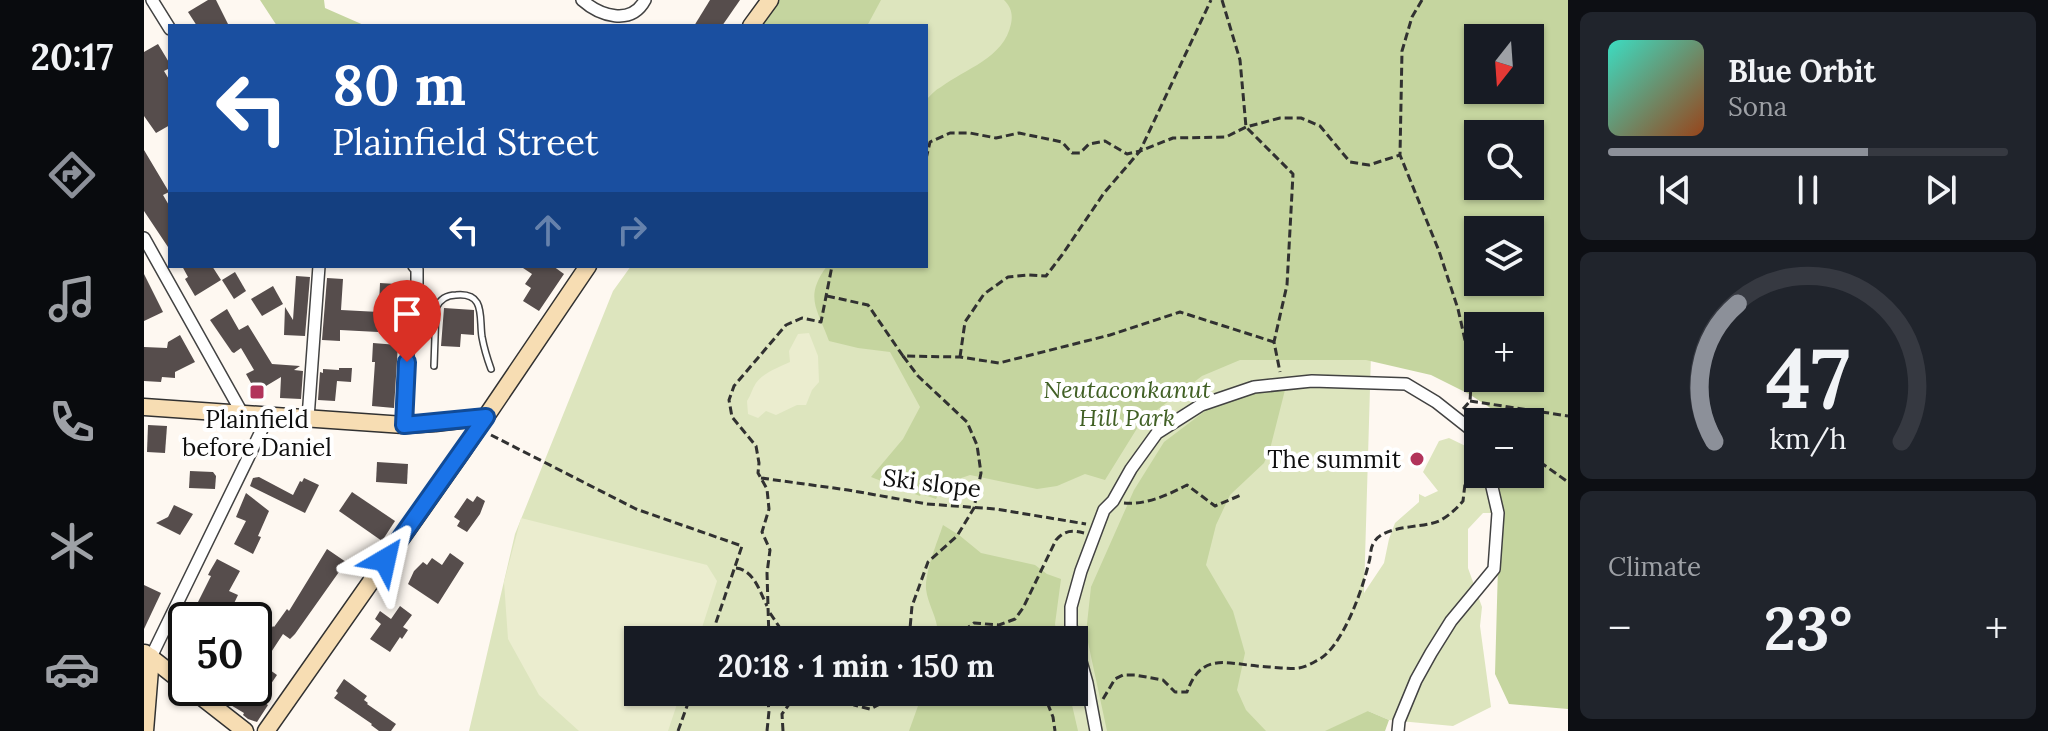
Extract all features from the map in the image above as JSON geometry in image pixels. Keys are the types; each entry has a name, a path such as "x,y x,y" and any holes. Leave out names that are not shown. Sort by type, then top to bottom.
{"main road":[{"path":"752,24 770,0"},
{"path":"266,731 488,426 587,268"},
{"path":"144,407 404,425 488,426"},
{"path":"148,654 168,670"},
{"path":"145,731 148,654"},
{"path":"213,706 245,731"}],"street":[{"path":"152,0 168,26"},
{"path":"582,0 597,10 619,17 632,14 645,0"},
{"path":"144,238 242,413"},
{"path":"308,418 319,268"},
{"path":"404,425 416,268"},
{"path":"1095,726 1071,626 1071,607 1104,510 1157,433 1201,405 1254,387 1312,381 1406,384 1464,424"},
{"path":"148,654 269,415"},
{"path":"1398,726 1416,680 1437,642 1494,569 1498,513 1492,488"}],"lane":[{"path":"434,366 436,308 442,299 458,294 473,299 481,309 482,338 491,369"}],"path":[{"path":"960,357 965,322 984,294 1008,277 1046,276 1104,193 1140,151 1211,0"},
{"path":"1222,0 1240,60 1246,127 1293,174 1287,285 1274,342 1283,384"},
{"path":"1422,0 1412,17 1402,51 1400,155 1439,251 1458,309 1472,371 1470,401 1455,417"},
{"path":"928,150 930,142 950,133 996,138 1019,133 1062,142 1072,153 1080,153 1089,144 1105,141 1127,154 1180,136 1226,137 1246,127 1280,118 1301,118 1320,126 1350,162 1369,165 1400,155"},
{"path":"770,626 767,573 770,550 762,532 769,509 767,489 758,473 756,446 732,417 729,400 734,386 786,325 802,318 821,322 832,268"},
{"path":"827,296 868,305 918,376 967,422 977,445 981,473 974,508 957,536 928,562 912,606 910,626"},
{"path":"903,356 960,357 999,363 1110,335 1180,312 1274,342"},
{"path":"1470,401 1568,416"},
{"path":"488,426 636,509 742,546 715,626"},
{"path":"1544,465 1568,482"},
{"name":"Ski slope","path":"761,478 927,504 996,509 1098,526"},
{"path":"1113,501 1131,503 1165,496 1187,485 1215,506 1241,495"},
{"path":"1095,726 1099,704 1115,679 1123,675 1163,680 1175,692 1187,692 1198,672 1212,663 1229,661 1297,669 1321,660 1340,638 1351,616 1372,546 1378,536 1387,531 1442,520 1463,501 1465,488"},
{"path":"970,626 974,623 999,625 1015,619 1056,540 1071,530 1078,532"},
{"path":"735,568 743,569 750,575 779,626"},
{"path":"678,731 687,706"},
{"path":"767,731 768,706"},
{"path":"783,731 782,714 788,706"},
{"path":"1049,706 1055,731"}],"green space":[{"path":"260,0 324,0 325,8 361,24 276,24"},
{"path":"770,0 881,0 868,24 753,24"},
{"name":"Neutaconkanut Hill Park","path":"829,0 1568,0 1543,216 1464,216 1464,296 1533,296 1532,312 1464,312 1464,330 1371,354 1364,593 1384,563 1395,523 1419,502 1419,494 1425,497 1438,491 1423,472 1439,441 1449,438 1464,445 1464,488 1496,488 1498,513 1483,513 1468,529 1468,568 1482,607 1480,626 1491,707 1453,726 1389,720 1368,711 1360,731 469,731 515,534 613,291 630,268 928,268 928,24 805,24"},
{"path":"1004,0 1568,0 1568,709 1509,704 1495,674 1499,530 1496,488 1544,488 1544,408 1490,408 1465,392 1544,392 1544,312 1464,312 1464,392 1431,375 1366,360 1240,360 1202,376 1141,422 1105,480 1085,474 1057,486 1037,489 970,475 944,484 936,499 871,477 903,439 920,407 890,352 829,341 815,303 816,286 826,268 928,268 928,98 992,54 1007,36 1012,20 1011,11"},
{"path":"809,333 818,356 819,382 806,405 797,405 776,415 766,411 758,418 748,414 747,401 759,379 790,362 789,351 798,334"},
{"path":"1248,389 1285,390 1264,463 1230,495 1216,525 1206,565 1233,611 1245,653 1237,690 1246,710 1266,731 1107,731 1088,642 1091,587 1134,490 1164,442 1217,402"},
{"path":"521,518 707,565 717,581 703,626 624,626 624,706 676,706 668,731 579,731 539,695 508,639 504,582"},
{"path":"943,525 981,553 1035,565 1061,579 1055,626 937,626 926,589 932,557"},
{"path":"918,706 1072,706 1078,731 909,731"},
{"path":"1368,711 1389,720 1385,731 1325,731"}],"building":[{"path":"208,0 216,0 228,24 196,24 188,12"},
{"path":"710,0 740,0 723,24 695,24"},
{"path":"158,44 168,61 168,69 164,71 168,78 168,126 156,133 144,116 144,52"},
{"path":"144,150 168,190 163,195 168,204 168,247 144,211"},
{"path":"183,268 213,268 221,280 195,296 185,279 188,277"},
{"path":"523,268 556,268 564,274 539,311 523,301 531,288 525,284 532,274"},
{"path":"235,272 246,291 234,299 222,280"},
{"path":"144,274 163,312 144,321"},
{"path":"296,276 310,277 305,336 284,335 285,307 293,320"},
{"path":"327,278 343,279 341,310 379,312 378,332 340,330 340,341 322,340"},
{"path":"380,283 396,284 392,306 379,305"},
{"path":"273,286 283,304 262,316 251,299"},
{"path":"444,308 474,310 474,335 461,334 460,347 441,346"},
{"path":"227,309 239,330 248,325 272,364 300,366 294,370 303,371 301,399 280,398 281,377 256,392 246,374 254,370 241,348 232,352 210,320"},
{"path":"180,335 195,362 175,372 175,378 162,377 161,382 144,381 144,347 167,348 168,342"},
{"path":"373,343 398,345 394,408 372,406"},
{"path":"352,368 351,382 337,381 335,401 318,400 320,372"},
{"path":"148,425 167,426 165,453 147,452"},
{"path":"377,462 408,464 407,484 376,482"},
{"path":"190,471 213,472 216,476 215,489 189,488"},
{"path":"259,477 293,495 304,478 319,485 305,513 250,486 253,478"},
{"path":"352,492 395,521 382,541 339,511"},
{"path":"246,493 269,511 253,554 234,544 246,521 236,517"},
{"path":"477,496 485,501 467,532 457,526 460,521 454,517 467,498 473,502"},
{"path":"174,505 193,514 180,535 156,523 168,517"},
{"path":"327,549 346,562 295,634 290,639 283,634 272,651 272,627 287,609 289,611"},
{"path":"450,553 464,563 438,604 408,584 423,562 427,565 432,558 442,565"},
{"path":"217,559 240,571 229,591 238,595 235,602 198,602 211,576 208,575"},
{"path":"144,585 161,593 144,629"},
{"path":"400,606 412,615 403,627 408,630 390,652 370,639 381,624 375,619 380,611 391,619"},
{"path":"344,679 367,696 364,700 367,704 396,724 391,731 379,731 334,698"},
{"path":"232,706 267,706 257,722 248,719"}],"place":[{"name":"Plainfield before Daniel","path":"257,392"},
{"name":"The summit","path":"1417,459"}],"route":[{"path":"385,560 486,417 404,425 407,362"}]}
